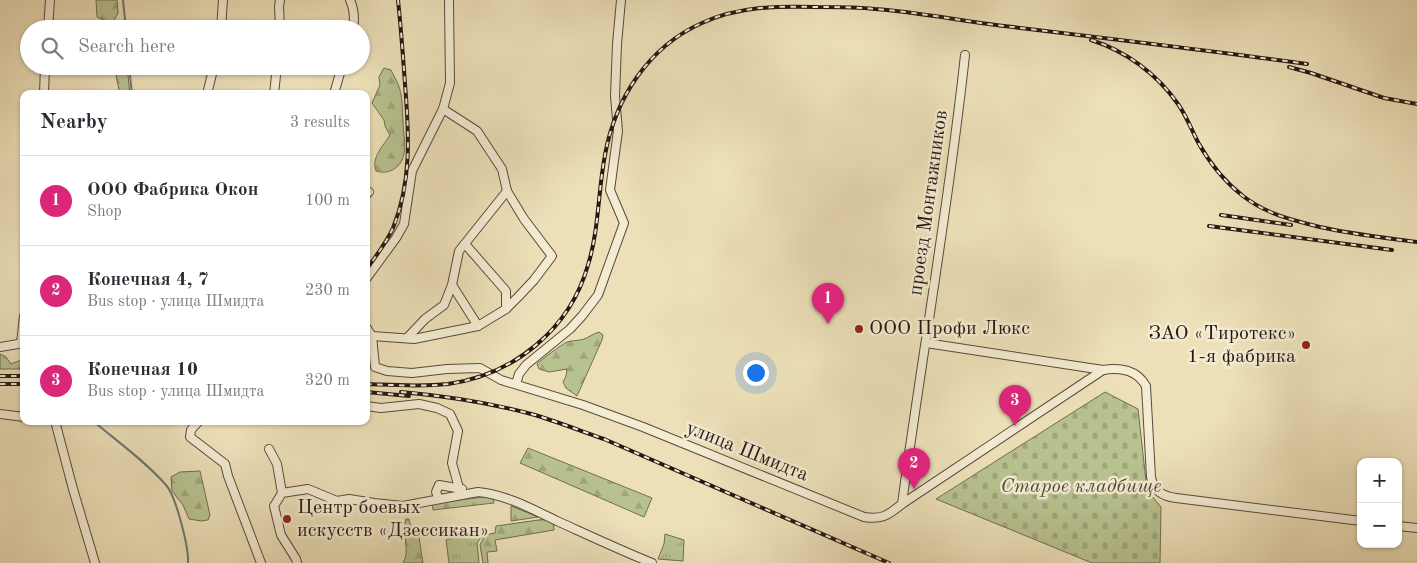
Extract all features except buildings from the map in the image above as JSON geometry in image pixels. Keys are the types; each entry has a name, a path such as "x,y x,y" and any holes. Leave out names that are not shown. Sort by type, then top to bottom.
{"street":[{"path":"49,20 50,0"},
{"path":"222,20 223,0"},
{"path":"280,0 280,20"},
{"path":"350,0 353,6 354,20"},
{"path":"370,274 404,224 412,171 443,109 450,83 449,0"},
{"path":"516,384 519,374 526,365 570,329 598,295 624,223 610,190 618,131 615,96 621,0"},
{"name":"проезд Монтажников","path":"902,504 965,54"},
{"path":"44,90 45,75"},
{"path":"207,90 211,75"},
{"path":"274,90 276,75"},
{"path":"335,90 339,75"},
{"path":"372,336 414,339 478,326 506,308 534,280 552,256 524,219 508,191 502,169 477,131 443,109"},
{"path":"407,338 425,319 444,305 452,285 458,251 508,191"},
{"path":"465,244 506,291 506,308"},
{"path":"452,285 478,326"},
{"name":"улица Шмидта","path":"370,333 372,336 375,367 395,372 412,373 439,369 476,368 484,370 501,380 583,405 643,427 864,518 875,519 884,517 1103,370"},
{"path":"0,347 20,343"},
{"path":"926,343 1103,370 1120,369 1131,372 1140,377 1146,386 1151,477 1154,488 1161,494 1185,499 1357,520"},
{"path":"370,407 380,408 419,404 437,408 450,414 458,431 452,463 459,488"},
{"path":"0,414 20,416"},
{"path":"57,425 73,489 95,563"},
{"path":"195,425 191,430 190,438 225,464 261,563"},
{"path":"269,449 277,464 282,492 274,506 281,536 297,563"},
{"path":"439,499 436,492 439,485 490,493 510,499 652,563"},
{"path":"282,492 308,488 337,501 349,498 403,506 478,492"},
{"path":"1402,526 1417,528"}],"green space":[{"path":"96,0 117,0 118,13 114,20 103,20 97,17"},
{"path":"384,68 391,70 400,89 405,146 404,154 397,167 390,171 381,172 376,171 375,161 378,152 390,135 384,120 372,103 380,85 379,77"},
{"path":"128,75 130,90 119,90 116,76"},
{"path":"599,332 603,335 602,340 577,396 566,388 563,382 567,369 549,372 539,369 537,364 564,343 584,339"},
{"path":"0,354 6,357 11,364 20,361 20,369 0,369"},
{"name":"Старое кладбище","path":"1105,392 1138,409 1147,490 1161,507 1160,563 1092,563 936,499"},
{"path":"528,448 652,498 644,517 520,463"},
{"path":"200,471 210,515 208,520 201,521 189,519 183,505 172,491 171,477 180,472"},
{"path":"493,496 494,503 433,510 432,503"},
{"path":"511,506 538,517 511,521"},
{"path":"553,518 554,530 495,540 497,551 487,552 488,563 483,563 480,545 485,535 495,533 496,526"},
{"path":"406,519 409,519 412,528 418,531 423,563 403,563 406,553"},
{"path":"483,529 484,533 477,543 479,563 449,563 446,540 459,534"},
{"path":"665,534 684,540 683,561 658,559 664,544"}],"waterway":[{"path":"123,0 125,20"},
{"path":"130,75 132,90"},
{"path":"98,425 158,476 170,491 181,522 188,563"}],"railway":[{"path":"370,264 393,228 403,193 408,157 398,0"},
{"path":"370,384 407,386 448,384 472,379 495,371 517,359 536,345 553,328 568,309 580,288 588,265 592,252 605,155 610,134 626,95 637,77 665,46 683,33 716,17 744,10 773,7 868,8 1307,64"},
{"path":"1091,40 1116,50 1140,65 1170,93 1213,166 1230,185 1252,202 1280,216 1299,222 1356,234 1417,242"},
{"path":"1289,67 1384,98 1417,104"},
{"path":"1221,215 1291,225"},
{"path":"1209,226 1392,250"},
{"path":"0,376 20,376"},
{"path":"0,384 20,384"},
{"path":"370,392 409,396"},
{"path":"401,392 452,398 518,411 604,439 889,563"}],"place":[{"name":"ООО Фабрика Окон","path":"828,324"},
{"name":"ООО Профи Люкс","path":"859,329"},
{"name":"ЗАО «Тиротекс» 1-я фабрика","path":"1306,345"},
{"name":"Конечная 10","path":"1015,426"},
{"name":"Конечная 4, 7","path":"914,489"},
{"name":"Центр боевых искусств «Дзессикан»","path":"287,519"}]}
